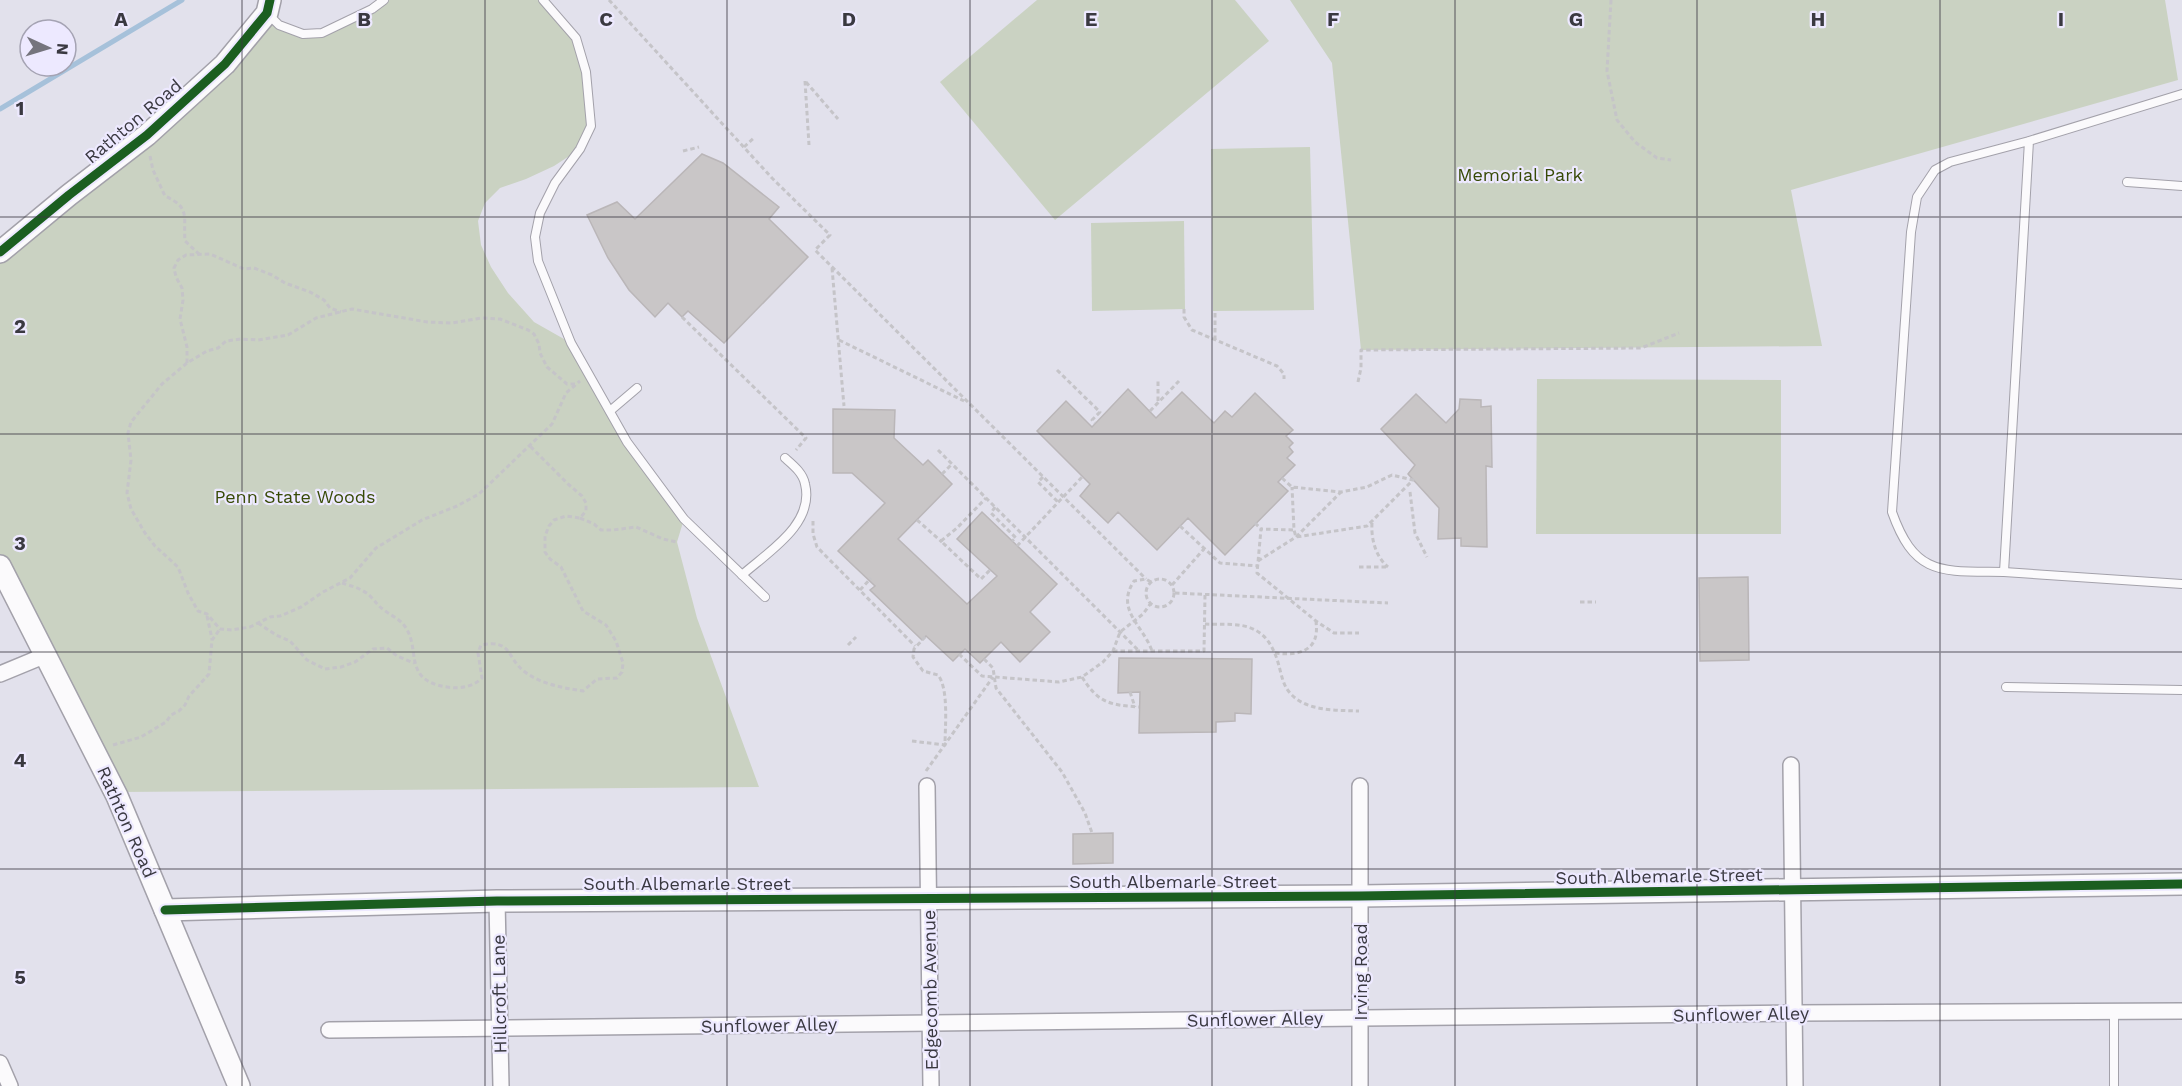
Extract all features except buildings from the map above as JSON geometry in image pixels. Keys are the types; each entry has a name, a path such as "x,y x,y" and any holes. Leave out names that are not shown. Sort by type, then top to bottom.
{"street":[{"name":"Rathton Road","path":"0,252 147,135 225,64 269,6"},
{"name":"Rathton Road","path":"0,566 117,796 239,1086"},
{"path":"0,674 45,655"},
{"path":"1791,765 1796,1013 1795,1086"},
{"name":"Edgecomb Avenue","path":"926,779 931,1086"},
{"name":"Irving Road","path":"1360,786 1360,1086"},
{"name":"South Albemarle Street","path":"165,910 497,901 1360,896 2182,884"},
{"name":"Hillcroft Lane","path":"497,901 501,1086"},
{"name":"Sunflower Alley","path":"329,1030 1796,1013 2182,1011"},
{"path":"0,1063 10,1086"}],"lane":[{"path":"269,6 279,25 303,34 322,33 372,9 384,0"},
{"path":"543,0 576,38 586,72 591,126 580,149 555,183 540,213 535,237 538,261 571,343 627,442 684,519 765,597"},
{"path":"2182,93 2030,141 1950,162 1935,170 1917,197 1911,232 1892,512 1899,532 1909,549 1930,566 1957,570 2182,584"},
{"path":"2004,572 2030,141"},
{"path":"2127,182 2182,186"},
{"path":"610,411 637,387"},
{"path":"742,575 785,537 798,523 804,511 805,483 799,471 785,458"},
{"path":"2006,687 2182,690"},
{"path":"2114,1011 2114,1086"}],"path":[{"path":"609,0 744,147 830,235 815,250 1151,582"},
{"path":"1611,0 1607,71 1617,120 1635,142 1657,158 1671,160"},
{"path":"809,145 805,81 838,119"},
{"path":"147,135 158,183 163,187 165,196 182,206 186,241 200,254"},
{"path":"744,147 755,137"},
{"path":"683,151 699,147"},
{"path":"188,363 188,347 180,319 182,288 174,268 178,260 186,255 210,254 244,269 254,268 272,274 285,283 324,300 330,308 343,312"},
{"path":"832,267 844,406"},
{"path":"352,309 427,322 452,323 481,318 500,319 534,334 547,367 567,384 575,384 566,393 552,424 479,494 422,520 376,548 350,578 323,592 301,608 250,627 232,630 220,629 207,614 198,611 178,567 155,546 130,509 127,493 131,460 128,433 131,422 162,384 188,363 226,341 258,340 281,336 298,330 316,318 352,309"},
{"path":"1184,309 1187,324 1192,330 1277,366 1284,374 1284,379"},
{"path":"1215,310 1215,340"},
{"path":"682,317 806,438 796,450 802,456"},
{"path":"1358,382 1361,350 1641,348 1679,333"},
{"path":"838,340 968,403"},
{"path":"1057,370 1100,412 1092,420 1095,423"},
{"path":"1158,381 1158,402"},
{"path":"1150,411 1179,381"},
{"path":"531,446 582,496 586,503 586,510 580,518"},
{"path":"938,450 1139,651"},
{"path":"942,474 952,464"},
{"path":"1282,478 1292,487 1341,492 1367,487 1392,475 1413,480 1367,526 1296,537"},
{"path":"1017,546 1083,476"},
{"path":"1043,477 1038,482 1058,502"},
{"path":"1292,487 1293,530 1296,537"},
{"path":"1258,561 1296,537 1341,492"},
{"path":"1410,492 1414,533 1427,557"},
{"path":"942,543 986,498"},
{"path":"995,507 991,513 1016,538 1012,542"},
{"path":"342,583 363,590 371,596 376,605 403,624 409,635 414,663 420,675 440,686 453,688 476,684 482,678 478,653 481,645 490,644 504,645 525,673 565,689 583,691 597,679 616,678 622,672 623,663 616,641 606,625 583,612 561,567 545,552 545,536 549,526 554,520 566,516 580,518 601,530 636,527 676,542"},
{"path":"917,519 981,579 990,570"},
{"path":"813,520 813,534 817,547 915,646"},
{"path":"1359,567 1388,567 1383,563 1374,545 1371,535 1372,522"},
{"path":"1255,523 1262,529 1293,530"},
{"path":"1180,526 1220,563 1258,566"},
{"path":"1262,529 1257,573 1334,633 1359,633"},
{"path":"1172,585 1204,549"},
{"path":"860,590 871,578"},
{"path":"1146,579 1134,580 1130,587 1128,606 1134,622 1148,640 1152,651"},
{"path":"1164,579 1172,585 1174,594 1172,602 1159,607 1150,603 1146,590 1151,582 1164,579"},
{"path":"1174,594 1388,603"},
{"path":"1113,651 1204,651 1205,595"},
{"path":"1580,602 1596,602"},
{"path":"959,654 982,676 1059,682 1082,677 1103,662 1113,651 1120,632 1143,614 1150,603"},
{"path":"94,750 141,737 166,722 171,715 180,711 185,705 189,696 209,674 212,640 207,614"},
{"path":"1275,653 1297,654 1305,651 1312,645 1317,633 1316,621"},
{"path":"258,623 290,641 307,660 325,669 355,663 373,649 387,648 397,656 414,663"},
{"path":"1204,624 1253,628 1264,636 1275,653 1287,688 1299,701 1315,708 1359,711"},
{"path":"212,640 220,629"},
{"path":"926,636 915,646 913,657 923,671 938,675"},
{"path":"848,645 856,637"},
{"path":"984,659 993,668 996,688 1062,772 1085,813 1092,833"},
{"path":"939,668 938,675 944,689 945,745"},
{"path":"926,779 945,745 993,676"},
{"path":"1082,677 1090,690 1102,701 1118,706 1137,707 1130,692"},
{"path":"912,741 945,745"}],"green space":[{"name":"Penn State Woods","path":"384,0 543,0 576,38 586,72 591,126 580,149 554,166 500,188 485,203 478,221 481,245 491,267 508,293 534,322 571,343 627,442 684,519 677,542 697,618 759,787 120,792 0,566 0,252 69,195 267,13 279,25 303,34 322,33"},
{"path":"1037,0 1235,0 1269,41 1055,220 940,82"},
{"name":"Memorial Park","path":"1290,0 2165,0 2178,80 1791,190 1822,346 1361,350 1332,63"},
{"path":"1310,147 1314,310 1213,311 1211,149"},
{"path":"1184,221 1185,309 1092,311 1091,223"},
{"path":"1537,379 1781,380 1781,534 1536,534"}],"waterway":[{"path":"0,109 182,0"}],"cycle path":[{"path":"0,252 147,135 225,64 267,13 270,0"},
{"path":"165,910 497,901 1360,896 2182,884"}]}
